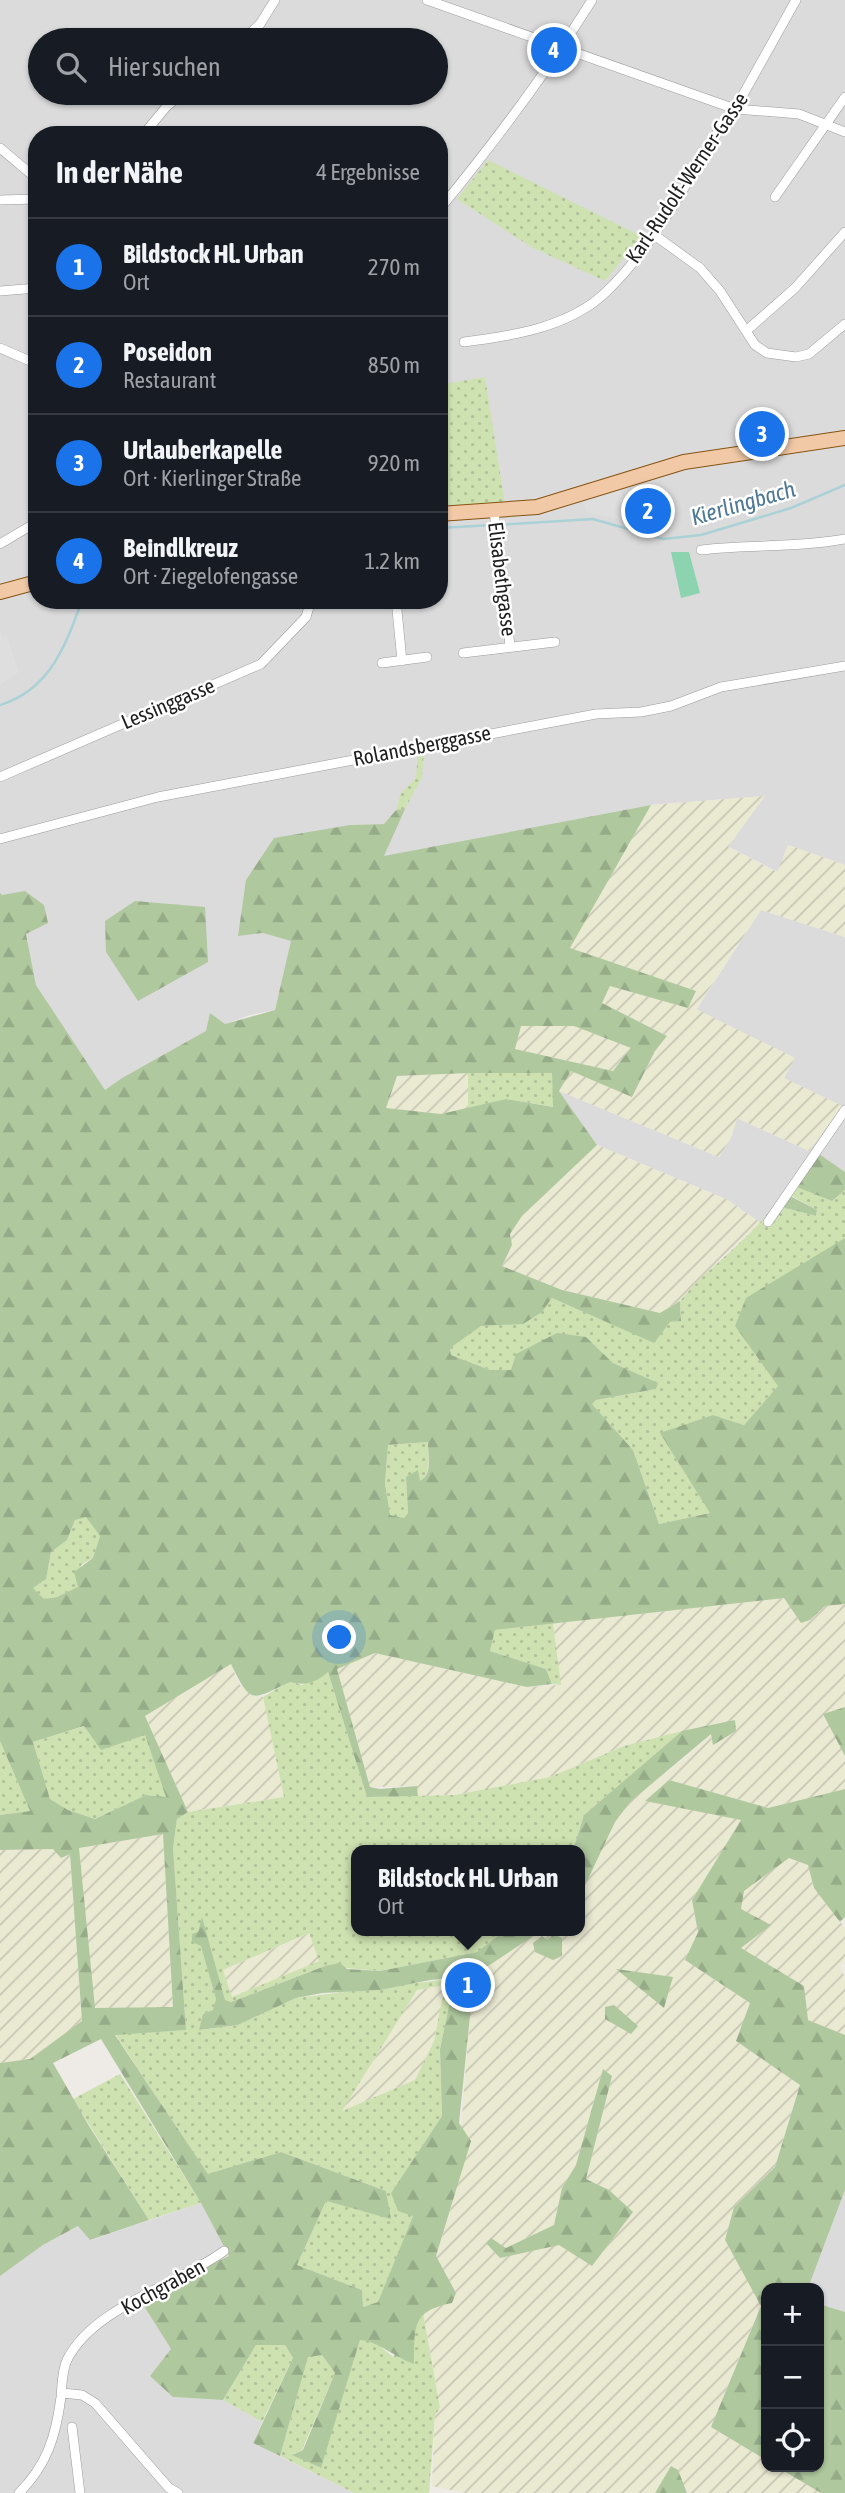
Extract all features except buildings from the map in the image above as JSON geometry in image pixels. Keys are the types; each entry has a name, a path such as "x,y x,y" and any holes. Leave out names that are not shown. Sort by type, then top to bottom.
{"main road":[{"path":"448,514 494,514 537,507 684,462 845,438"},
{"path":"0,592 28,584"}],"street":[{"path":"256,28 275,0"},
{"path":"427,0 735,109 799,114 829,123 845,132"},
{"path":"448,199 488,150 563,47 592,0"},
{"name":"Karl-Rudolf-Werner-Gasse","path":"464,342 516,335 569,315 606,293 653,234 725,120 735,109 796,0"},
{"path":"775,197 845,97"},
{"path":"150,126 168,105"},
{"path":"0,148 28,171"},
{"path":"0,200 28,199"},
{"path":"746,331 795,288 845,232"},
{"path":"653,234 700,268 720,290 755,345 767,352 796,357 809,354 845,324"},
{"path":"0,290 28,288"},
{"path":"0,348 28,360"},
{"name":"Elisabethgasse","path":"494,514 510,646"},
{"path":"0,544 28,527"},
{"path":"701,550 740,545 809,545 845,539"},
{"name":"Lessinggasse","path":"0,777 261,664 306,617 308,609"},
{"path":"397,609 402,661"},
{"name":"Elisabethgasse","path":"463,653 555,642"},
{"path":"382,663 427,657"},
{"name":"Rolandsberggasse","path":"0,839 158,797 596,713 641,712 671,706 721,687 845,666"},
{"path":"768,1222 845,1110"},
{"name":"Kochgraben","path":"19,2493 38,2474 49,2455 66,2361 92,2330 138,2297 202,2267 224,2251"},
{"path":"62,2393 82,2395 95,2403 169,2488 178,2493"},
{"path":"72,2427 80,2493"}],"shaded area":[{"path":"0,0 845,0 845,865 788,845 778,872 727,846 764,796 651,805 383,857 404,810 396,810 384,824 350,825 238,935 263,933 292,941 275,1010 250,1015 207,1031 122,1078 104,1091 36,985 26,934 0,893"},
{"path":"620,490 634,521 587,513 583,502"},
{"path":"0,631 2,637 7,636 19,672 0,685"},
{"path":"761,910 845,937 845,1172 818,1154 761,1223 726,1199 597,1145 559,1091 719,1157 731,1138 737,1118 809,1151 842,1106 784,1078 795,1058 696,1010"},
{"path":"845,2190 845,2312 824,2306 824,2283 810,2283"},
{"path":"201,2203 229,2256 140,2298 171,2349 173,2397 223,2400 262,2422 253,2443 354,2493 0,2493 0,2276 43,2245 79,2226 91,2240"}],"green space":[{"path":"488,160 641,236 605,281 533,248 457,199"},
{"path":"485,377 505,504 448,505 448,383"},
{"path":"671,552 689,552 700,593 681,598"},
{"path":"418,752 424,752 422,777 405,809 396,810 401,793 416,778"},
{"path":"765,796 728,847 777,872 788,845 845,865 845,937 761,910 696,1009 795,1058 784,1078 842,1106 809,1151 737,1118 731,1138 719,1157 559,1091 571,1070 632,1097 655,1051 667,1036 602,1003 610,985 688,1008 696,991 569,949 651,805"},
{"path":"651,805 570,948 696,991 688,1008 610,986 602,1003 667,1036 655,1051 632,1097 571,1071 559,1091 597,1145 522,1216 510,1234 512,1245 502,1266 562,1290 660,1313 680,1301 681,1321 670,1322 654,1343 552,1298 542,1312 523,1324 481,1326 450,1348 451,1355 490,1370 511,1370 516,1354 557,1333 586,1337 613,1363 658,1383 656,1389 596,1400 592,1404 633,1450 659,1524 710,1513 660,1433 713,1415 744,1425 778,1386 735,1326 746,1298 845,1238 845,1604 825,1606 810,1620 801,1623 784,1598 495,1630 490,1651 546,1669 552,1684 527,1687 375,1653 337,1669 370,1787 380,1789 417,1786 418,1796 367,1797 328,1672 310,1683 290,1682 254,1696 244,1687 231,1664 145,1716 188,1812 177,1819 173,1848 186,2030 115,2035 208,2174 281,2152 386,2191 391,2219 326,2201 297,2265 362,2290 363,2307 378,2302 413,2216 398,2211 391,2193 442,2116 440,2049 453,1987 472,1996 459,2123 471,2141 436,2256 456,2293 452,2303 439,2306 422,2316 416,2331 414,2364 360,2340 321,2468 292,2455 303,2450 335,2373 322,2355 308,2357 280,2456 253,2443 293,2358 285,2345 256,2345 223,2400 173,2397 150,2376 171,2349 139,2298 229,2256 201,2203 101,2039 53,2063 89,2126 149,2220 90,2240 78,2226 43,2245 0,2276 0,2063 30,2059 82,2021 70,1854 61,1858 53,1849 0,1850 0,1815 30,1811 0,1741 0,893 2,895 25,891 44,905 48,923 26,934 36,985 105,1090 206,1031 210,1013 225,1024 275,1010 291,941 263,933 238,936 246,880 274,838 350,825 384,824 396,810 405,809 384,856","holes":["521,1026 574,1026 631,1048 613,1071 515,1049","552,1073 553,1107 506,1099 441,1114 386,1108 397,1076","428,1442 427,1474 420,1481 418,1470 406,1477 408,1513 404,1518 390,1515 385,1483 388,1445","86,1517 100,1536 93,1558 74,1572 78,1587 57,1597 44,1599 33,1588 46,1579 51,1552 67,1540 75,1520","84,1726 101,1750 145,1735 166,1797 146,1795 95,1819 68,1810 50,1799 33,1742","163,1834 173,2007 95,2008 79,1848"]},
{"path":"135,901 205,907 208,962 138,1001 106,952 105,921"},
{"path":"520,1026 574,1026 632,1048 613,1071 515,1049"},
{"path":"552,1072 554,1107 506,1099 468,1109 468,1073"},
{"path":"468,1073 468,1109 441,1114 386,1108 397,1076"},
{"path":"597,1145 726,1199 761,1223 723,1256 680,1301 660,1313 562,1290 502,1266 512,1245 510,1234 522,1216"},
{"path":"819,1154 845,1172 845,1190 832,1201 797,1187 790,1196 817,1210 816,1216 774,1205"},
{"path":"797,1186 832,1201 845,1190 845,1238 813,1260 778,1386 744,1425 713,1415 710,1513 659,1524 633,1450 592,1404 596,1400 656,1389 657,1383 613,1363 586,1337 511,1370 490,1370 451,1355 450,1348 473,1329 529,1317 552,1298 654,1342 670,1322 681,1321 680,1301 774,1205 816,1216 817,1210 790,1195"},
{"path":"428,1442 428,1464 424,1478 420,1482 406,1477 408,1513 404,1518 390,1516 385,1483 388,1445"},
{"path":"86,1516 100,1536 93,1558 81,1565 79,1587 57,1597 44,1599 32,1588 46,1579 51,1552 67,1540 75,1520"},
{"path":"784,1598 810,1620 825,1606 845,1604 845,1707 824,1714 845,1756 845,1789 768,1808 669,1780 645,1801 742,1819 692,1900 698,1932 685,1960 751,2004 736,2041 800,2085 775,2167 734,2207 725,2240 761,2305 711,2427 761,2457 761,2472 785,2472 821,2493 687,2493 686,2486 661,2487 655,2493 466,2493 432,2486 435,2415 440,2407 423,2313 431,2307 452,2303 456,2293 436,2256 456,2192 473,1976 526,1936 585,1936 585,1884 614,1812 684,1759 711,1734 713,1745 736,1731 735,1721 624,1746 550,1777 454,1795 418,1796 417,1786 370,1787 337,1669 375,1653 527,1687 560,1685 553,1623","holes":["603,2069 612,2076 586,2179 609,2190 559,2244 500,2258 491,2238 506,2248 554,2225 562,2188 576,2165"]},
{"path":"553,1623 561,1685 552,1684 546,1669 490,1651 495,1630"},
{"path":"231,1664 239,1684 251,1695 263,1697 285,1797 188,1812 145,1716"},
{"path":"328,1672 367,1797 454,1795 550,1777 624,1746 682,1731 584,1815 575,1845 351,1845 351,1936 498,1936 477,1952 380,1971 325,1966 231,2002 225,2001 202,1919 198,1932 216,1999 214,2010 203,2014 200,2030 238,2025 296,1998 473,1976 472,1996 453,1988 440,2049 442,2116 391,2193 413,2216 378,2303 363,2307 362,2290 297,2265 326,2201 390,2218 386,2191 281,2152 208,2175 115,2034 186,2030 173,1848 177,1819 188,1812 284,1797 263,1697 290,1681 302,1685","holes":["309,1933 319,1961 232,1997 223,1970","445,1985 434,2041 415,2080 342,2111 417,1990"]},
{"path":"845,1707 845,1756 823,1714"},
{"path":"735,1720 736,1731 713,1745 711,1734 630,1802 615,1822 585,1885 585,1845 575,1845 584,1815 682,1731"},
{"path":"85,1726 145,1735 167,1797 146,1795 95,1819 68,1810 50,1799 33,1742"},
{"path":"0,1741 30,1811 0,1815"},
{"path":"669,1780 768,1808 845,1789 845,1917 840,1922 814,1888 808,1865 789,1858 744,1891 741,1909 771,1925 741,1948 804,1986 808,2020 845,2035 845,2190 810,2283 761,2283 761,2306 725,2240 734,2207 775,2167 800,2085 736,2041 750,2003 685,1960 698,1932 692,1900 741,1820 645,1801"},
{"path":"163,1834 173,2008 94,2008 79,1848"},
{"path":"53,1849 70,1853 82,2022 30,2059 0,2063 0,1850"},
{"path":"789,1858 808,1865 814,1888 845,1928 845,1961 840,1965 845,1978 845,2035 808,2020 740,1948 770,1925 741,1910 743,1891"},
{"path":"202,1917 225,2000 231,2002 325,1966 340,1963 347,1969 380,1971 477,1952 498,1936 533,1936 473,1976 430,1980 380,1990 322,1993 296,1998 238,2025 199,2030 203,2014 213,2010 216,1999 201,1946 192,1942 192,1934 198,1932"},
{"path":"309,1933 319,1961 232,1998 223,1970"},
{"path":"542,1936 547,1940 552,1936 562,1938 562,1956 553,1960 535,1952 533,1943"},
{"path":"616,1969 673,1977 664,2008"},
{"path":"446,1985 434,2041 415,2080 341,2112 417,1990"},
{"path":"614,2005 638,2026 631,2034 605,2019 605,2007"},
{"path":"603,2069 612,2076 586,2179 609,2190 633,2212 592,2266 559,2245 500,2258 486,2243 491,2238 506,2248 554,2225 562,2188 576,2165"},
{"path":"120,2074 201,2203 149,2220 73,2099"},
{"path":"761,2306 761,2457 711,2427"},
{"path":"824,2306 845,2312 845,2493 821,2493 785,2472 824,2472"},
{"path":"423,2313 440,2408 435,2415 429,2493 354,2493 280,2456 308,2356 322,2355 335,2373 302,2450 293,2454 320,2468 360,2340 374,2341 393,2357"},
{"path":"256,2345 285,2345 293,2358 262,2422 223,2400"},
{"path":"671,2466 678,2470 687,2493 655,2493"}],"waterway":[{"name":"Kierlingbach","path":"498,525 593,519 663,539 701,535 791,508 845,485"},
{"name":"Kierlingbach","path":"448,527 492,525"},
{"name":"Kierlingbach","path":"0,705 32,689 44,677 62,649 78,609"}],"place":[{"name":"Beindlkreuz","path":"554,50"},
{"name":"Urlauberkapelle","path":"762,434"},
{"name":"Poseidon","path":"648,511"},
{"name":"Bildstock Hl. Urban","path":"468,1985"}]}
